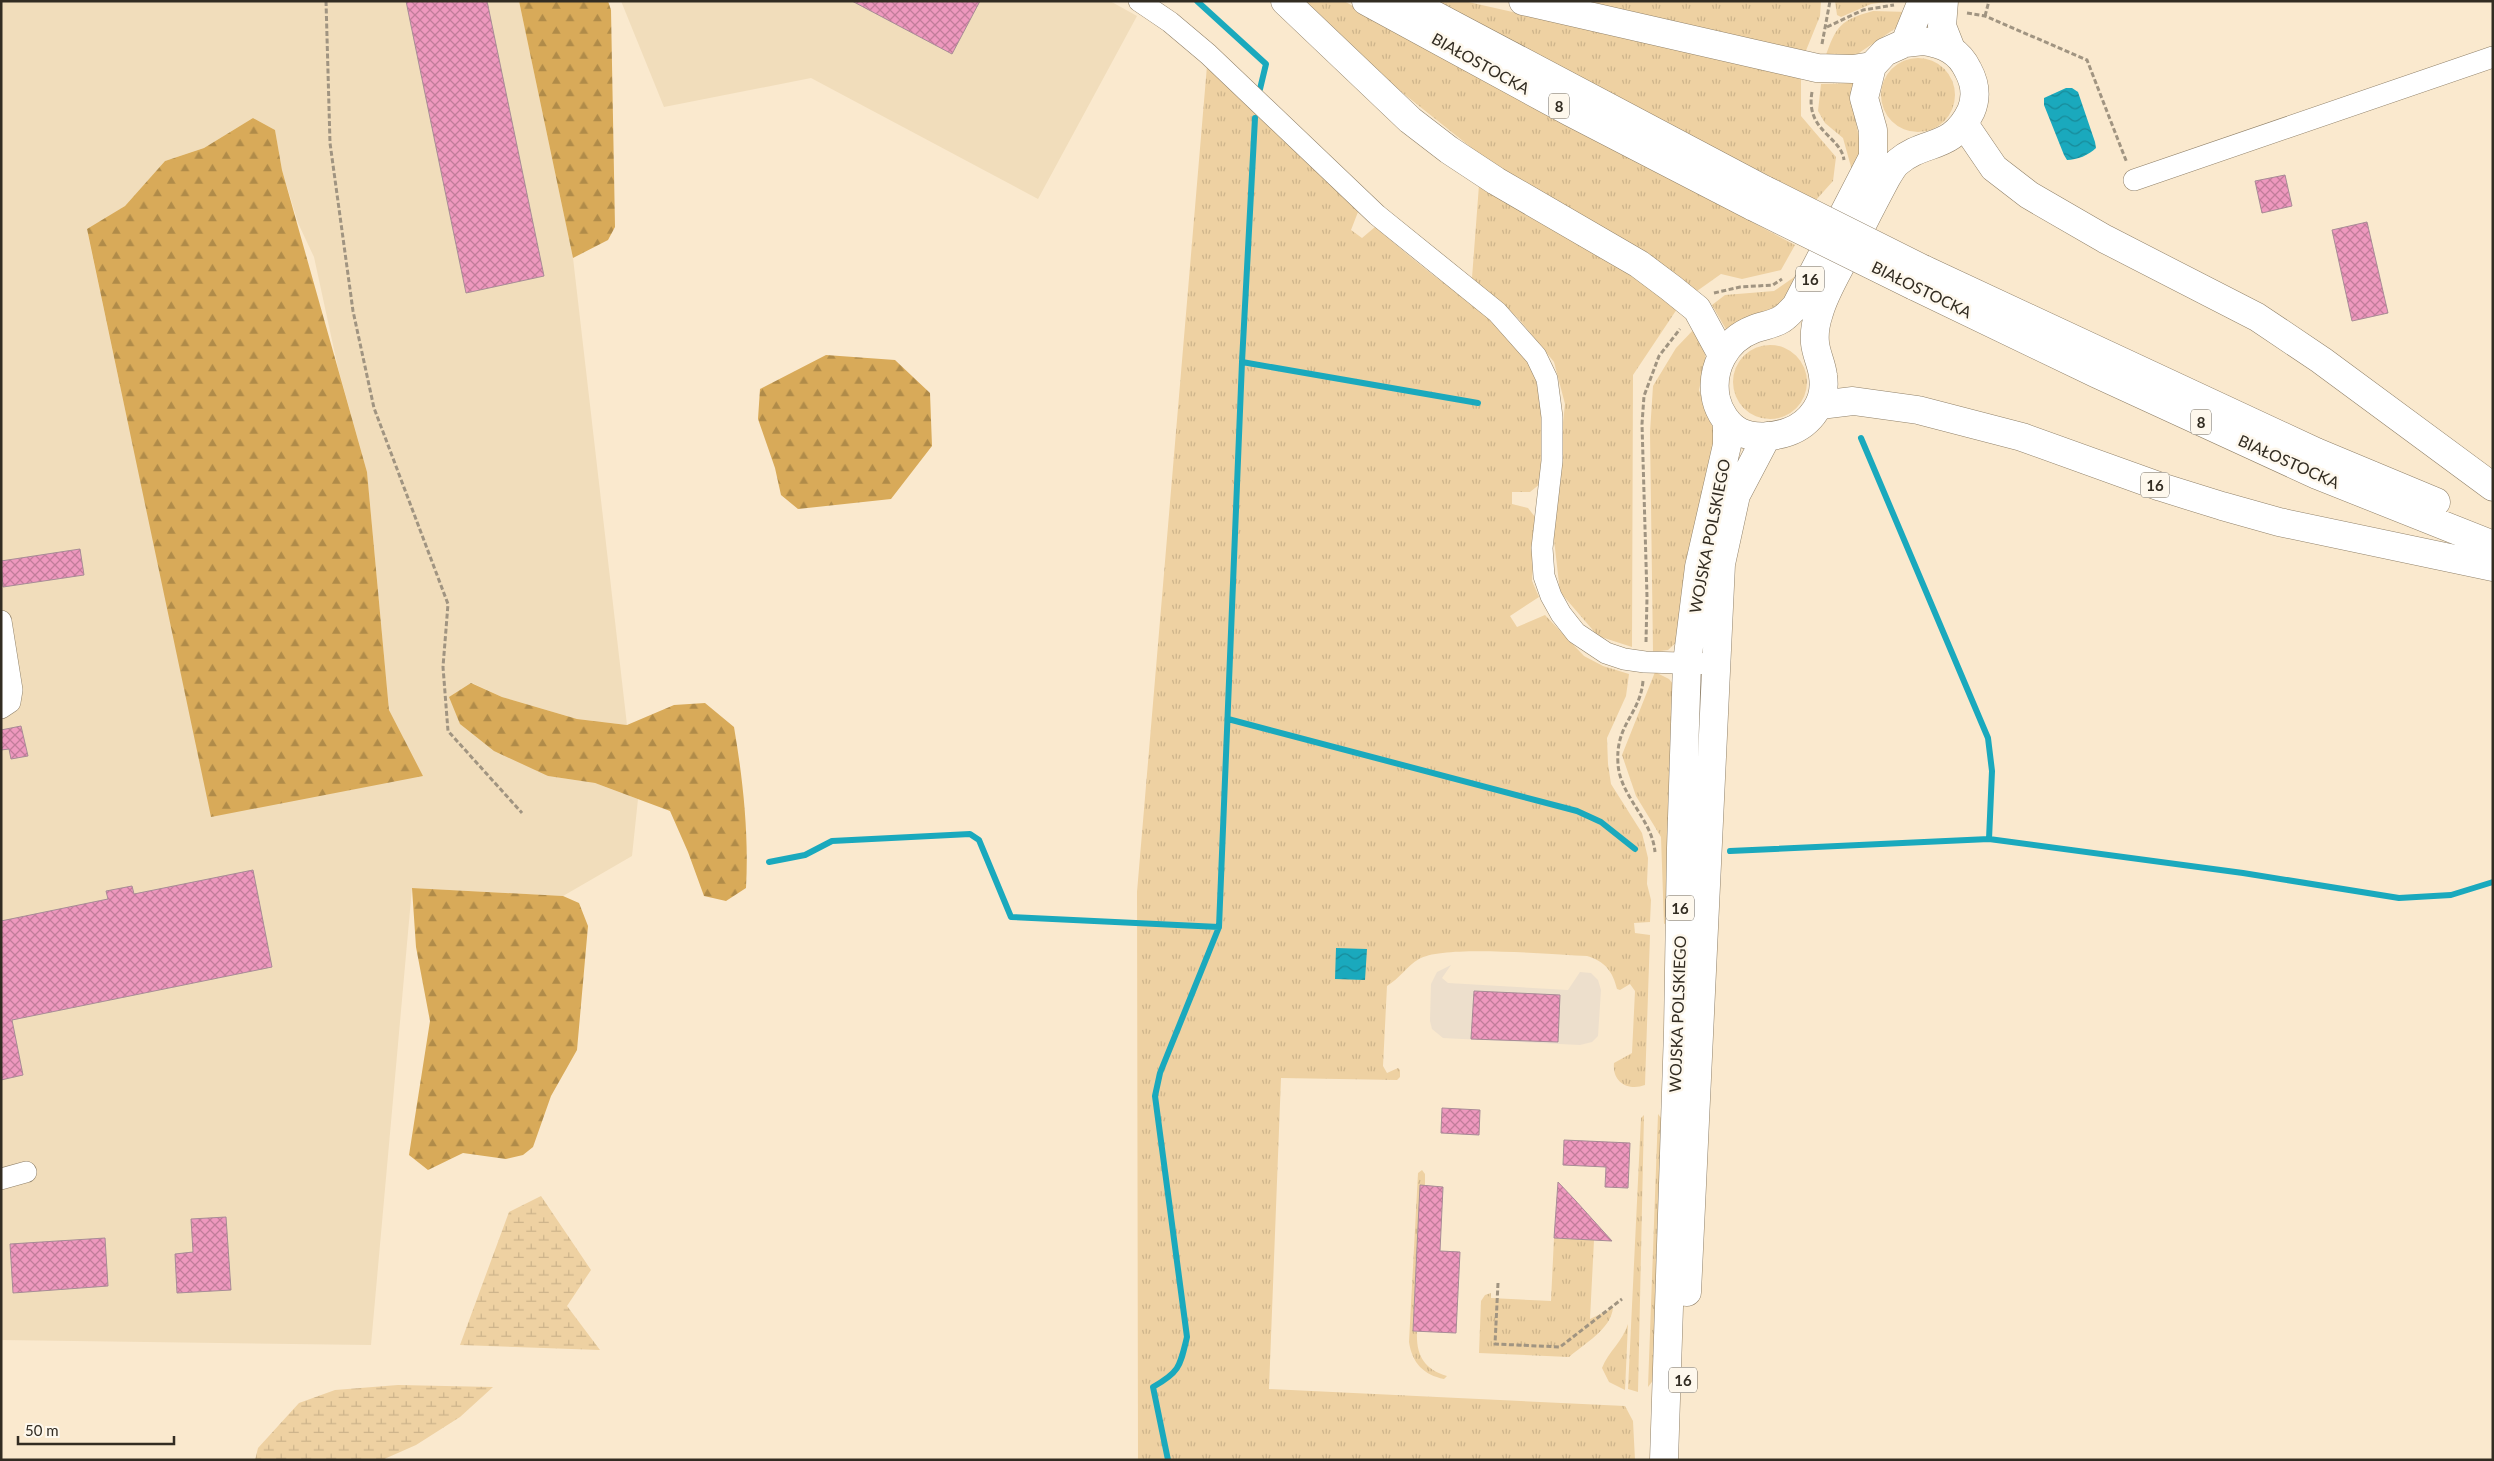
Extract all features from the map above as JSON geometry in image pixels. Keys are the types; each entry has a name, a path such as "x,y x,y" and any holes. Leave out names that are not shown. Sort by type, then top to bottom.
{"main road":[{"path":"1285,1 1393,105 1449,150 1496,182 1639,264 1697,309 1722,355"},
{"name":"BIAŁOSTOCKA","path":"1366,1 1570,112 1759,198 1919,277 2097,374 2317,475 2493,545"},
{"name":"BIAŁOSTOCKA","path":"1408,1 1759,198"},
{"path":"1523,1 1817,68 1853,69 1872,66 1885,52 1905,43 1923,41 1938,43 1951,49"},
{"path":"1905,43 1933,5"},
{"path":"1933,5 1951,49"},
{"name":"16","path":"1727,421 1717,404 1714,386 1722,355 1730,344 1741,336 1777,322 1796,306 1876,174 1912,154 1953,137 1964,124 1972,108 1975,95 1973,80 1964,63 1951,49"},
{"name":"16","path":"1872,66 1864,98 1873,130 1873,157 1876,174 1819,312 1815,343 1824,376 1820,404 1853,401 1918,410 1944,416 2022,437 2161,487 2279,522 2493,566"},
{"path":"1964,124 1994,168 2029,195 2105,239 2257,317 2321,360 2493,487"},
{"name":"BIAŁOSTOCKA","path":"1919,277 2316,452 2493,526"},
{"path":"1727,421 1740,431 1752,436 1782,434 1797,429 1812,416 1820,404"},
{"name":"WOJSKA POLSKIEGO","path":"1676,1460 1682,1400 1686,1102 1678,1031 1687,663 1699,567 1727,445 1727,421"},
{"name":"WOJSKA POLSKIEGO","path":"1664,1460 1686,1102 1717,664 1721,564 1736,494 1766,436"}],"street":[{"path":"1139,1 1170,22 1208,54 1377,216 1497,312 1518,333 1536,356 1546,379 1552,417 1552,461 1542,548 1544,576 1550,596 1576,633 1606,653 1645,662 1717,664"},
{"path":"2134,180 2493,57"},
{"path":"1,621 12,690 10,702 1,708"},
{"path":"1,1179 26,1172"}],"path":[{"path":"326,1 330,143 353,311 374,408 448,604 443,667 448,731 522,813"},
{"path":"1985,16 1989,1"},
{"path":"1827,27 1863,10 1904,4 1933,5 1985,16 2087,60 2134,180"},
{"path":"1498,1282 1495,1344 1560,1347 1622,1299"}],"shaded area":[{"path":"1,1 519,1 573,258 627,725 577,719 502,697 472,683 548,776 595,783 638,799 632,856 563,896 412,888 371,1345 1,1340","holes":["253,118 275,130 282,170 298,223 314,257 338,368 367,472 389,710 422,776 129,428 87,230 125,206 165,161 204,148"]},
{"path":"621,1 1110,1 1137,16 1038,199 811,78 664,107"},
{"path":"1451,965 1442,978 1448,983 1568,990 1580,972 1591,973 1598,980 1601,990 1598,1036 1592,1042 1580,1045 1443,1038 1432,1029 1430,1021 1431,984 1437,972"}],"green space":[{"path":"519,1 608,1 611,10 615,227 608,240 573,258"},
{"path":"1306,1 1344,1 1478,76 1795,245 1781,270 1742,279 1721,274 1697,291 1478,153 1394,86"},
{"path":"1432,1 1464,1 1801,77 1801,116 1836,157 1833,181 1816,200 1470,23"},
{"path":"1586,1 1821,1 1820,16 1805,53"},
{"path":"1835,1 1894,1 1871,4 1841,17 1837,15"},
{"path":"1873,11 1909,12 1896,28 1853,57 1825,58 1832,38 1846,21"},
{"path":"1208,54 1358,212 1351,230 1362,238 1375,227 1428,271 1493,320 1520,349 1530,366 1537,385 1542,410 1543,435 1540,484 1530,492 1512,492 1512,504 1528,508 1535,517 1532,581 1539,597 1510,616 1517,627 1545,615 1584,656 1603,666 1629,674 1626,696 1607,738 1608,764 1611,784 1642,833 1648,858 1647,884 1651,900 1650,922 1634,923 1635,933 1650,935 1645,1085 1633,1087 1623,1084 1616,1076 1614,1070 1614,1063 1632,1053 1635,991 1630,984 1620,990 1617,989 1613,977 1607,968 1599,961 1587,956 1474,951 1451,952 1419,959 1387,986 1383,1066 1387,1073 1398,1068 1400,1070 1400,1077 1397,1080 1281,1078 1269,1389 1625,1406 1633,1421 1635,1460 1138,1460 1137,892"},
{"path":"1918,58 1932,61 1944,69 1952,81 1955,95 1952,109 1944,121 1932,129 1918,132 1904,129 1892,121 1884,109 1881,95 1884,81 1892,69 1904,61"},
{"path":"1853,83 1851,96 1862,154 1853,174 1843,138 1825,123 1818,111 1821,84"},
{"path":"253,118 275,130 282,170 367,472 389,710 423,776 211,817 87,229 125,206 165,161 204,148"},
{"path":"1479,185 1642,282 1677,309 1633,375 1632,647 1598,636 1560,592 1552,522 1565,404 1554,362 1518,318 1472,278"},
{"path":"1806,269 1786,303 1727,331 1712,305 1725,295 1774,291"},
{"path":"1698,325 1706,359 1699,390 1717,440 1682,637 1668,650 1653,652 1650,432 1653,386 1676,348"},
{"path":"1770,345 1784,348 1796,356 1804,368 1807,382 1804,396 1796,408 1784,416 1770,419 1756,416 1744,408 1736,396 1733,382 1736,368 1744,356 1756,348"},
{"path":"826,355 895,360 930,393 932,446 891,499 798,509 781,495 775,468 758,419 760,389"},
{"path":"1655,672 1669,679 1677,689 1673,921 1664,924 1661,837 1636,796 1622,755"},
{"path":"471,683 502,697 577,719 627,725 674,705 705,703 734,727 744,807 747,848 746,888 726,901 704,896 670,811 595,783 548,776 494,751 460,724 449,697"},
{"path":"412,888 563,896 579,903 588,926 577,1050 551,1096 533,1147 523,1155 506,1159 463,1153 428,1170 409,1155 430,1021 416,947"},
{"path":"1658,1114 1664,1122 1655,1378 1648,1387"},
{"path":"1644,1115 1638,1392 1628,1389 1641,1118"},
{"path":"1422,1170 1425,1174 1425,1186 1420,1186 1413,1331 1417,1332 1418,1348 1423,1360 1432,1369 1447,1376 1444,1379 1420,1367 1413,1356 1409,1342 1418,1173"},
{"path":"541,1196 591,1270 567,1306 600,1350 460,1345 509,1212"},
{"path":"1554,1238 1594,1240 1590,1319 1613,1308 1607,1323 1596,1336 1569,1357 1479,1353 1481,1301 1485,1295 1491,1293 1491,1298 1551,1301"},
{"path":"1628,1324 1625,1390 1609,1382 1602,1368 1623,1336"},
{"path":"398,1385 493,1387 460,1417 416,1445 382,1460 255,1460 258,1448 299,1403 335,1390"}],"water":[{"path":"2066,88 2072,88 2078,92 2096,148 2083,157 2067,160 2044,105 2044,98"},
{"path":"1336,948 1367,949 1365,980 1335,979"}],"building":[{"path":"406,1 487,1 544,276 466,293"},
{"path":"852,1 980,1 952,54"},
{"path":"2285,175 2292,206 2262,213 2255,181"},
{"path":"2367,222 2388,313 2352,321 2332,230"},
{"path":"80,549 84,575 3,587 1,561"},
{"path":"21,726 28,756 11,759 9,749 1,750 1,730"},
{"path":"253,870 272,967 12,1020 23,1075 1,1080 1,921 108,899 106,891 132,886 134,894"},
{"path":"1474,991 1560,995 1558,1042 1471,1039"},
{"path":"1442,1108 1480,1110 1479,1135 1441,1133"},
{"path":"1564,1140 1630,1143 1628,1188 1605,1187 1606,1167 1563,1165"},
{"path":"1558,1182 1575,1200 1612,1241 1554,1238"},
{"path":"1420,1185 1443,1187 1440,1251 1460,1252 1456,1333 1413,1331"},
{"path":"226,1217 231,1290 177,1293 175,1254 193,1252 191,1219"},
{"path":"105,1238 108,1286 13,1293 10,1244"}],"waterway":[{"path":"1197,1 1266,64 1260,89"},
{"path":"1168,1460 1153,1387 1169,1377 1178,1367 1187,1337 1155,1096 1160,1073 1219,927 1242,362 1255,118"},
{"path":"1242,362 1478,403"},
{"path":"1861,438 1988,738 1992,771 1989,839"},
{"path":"1228,719 1577,811 1601,822 1635,849"},
{"path":"769,862 805,855 832,841 970,834 979,840 1011,917 1219,927"},
{"path":"1730,851 1989,839 2243,873 2399,898 2451,895 2493,882"}]}
